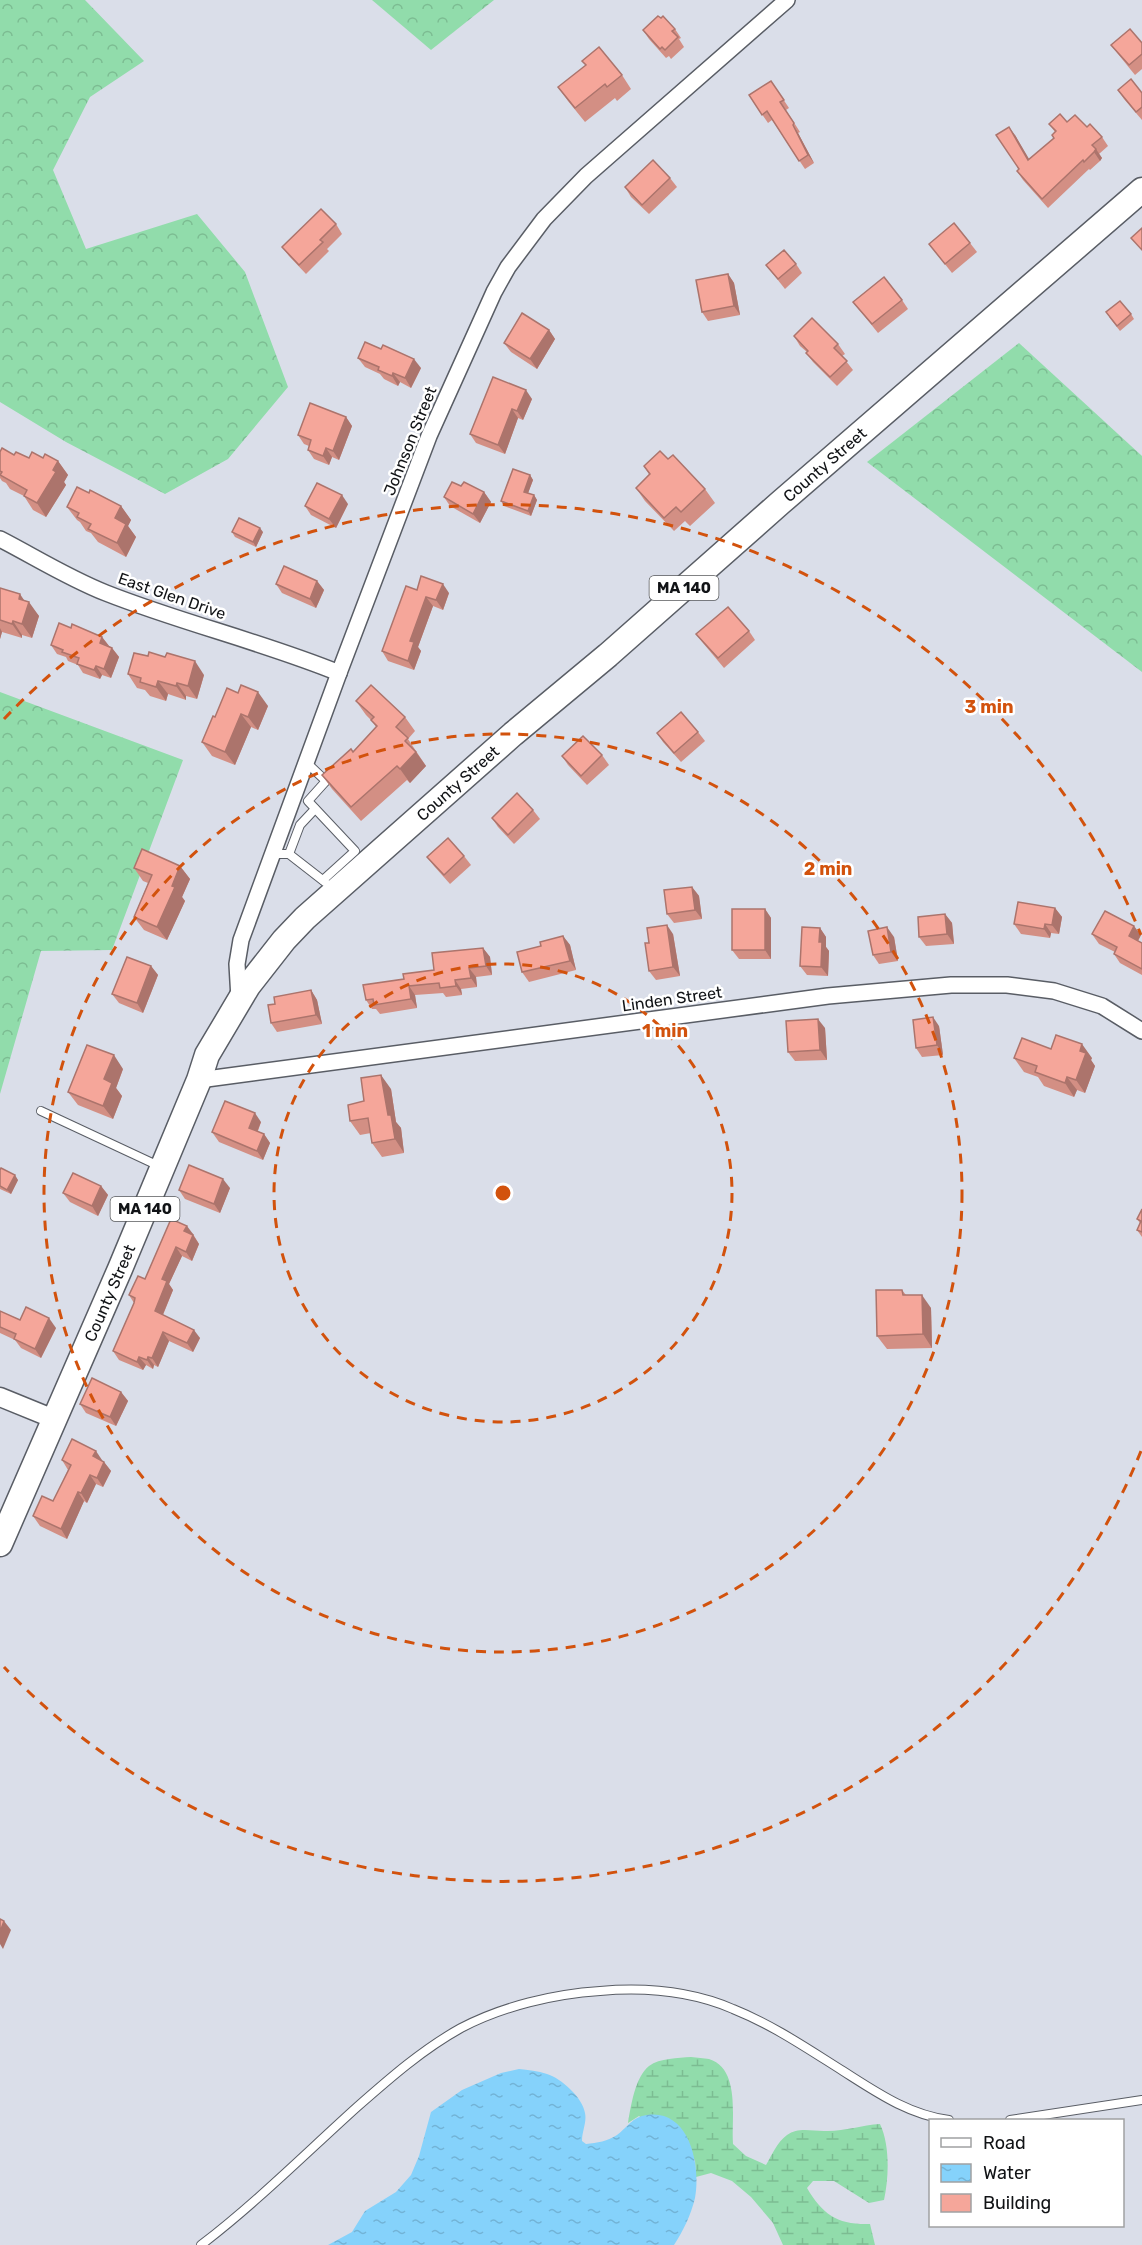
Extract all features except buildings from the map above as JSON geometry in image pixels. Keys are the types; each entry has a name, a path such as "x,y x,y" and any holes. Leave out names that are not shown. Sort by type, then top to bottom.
{"main road":[{"name":"County Street","path":"0,1544 162,1168 199,1080 207,1055 239,999 265,962 329,886 608,655 780,502 1142,190"}],"street":[{"name":"Johnson Street","path":"239,999 237,964 241,940 272,854 429,436 494,292 508,267 544,219 586,176 787,0"},
{"name":"East Glen Drive","path":"0,539 106,593 278,650 339,673"},
{"name":"Linden Street","path":"199,1080 828,996 951,984 1007,985 1054,991 1102,1006 1142,1031"},
{"path":"0,1397 54,1419"}],"lane":[{"path":"306,762 326,781"},
{"path":"272,854 289,854 329,886 355,851 308,801 339,769"},
{"path":"289,854 300,825 315,809"},
{"path":"41,1111 162,1168"},
{"path":"201,2245 395,2074 439,2041 488,2016 514,2007 565,1995 615,1990 654,1990 721,2003 786,2034 888,2099 921,2114 941,2119"},
{"path":"1023,2119 1142,2100"}],"green space":[{"path":"0,0 85,0 144,61 90,97 53,170 86,249 197,214 245,272 288,387 228,459 165,494 66,442 0,402"},
{"path":"372,0 494,0 431,50"},
{"path":"1019,343 1142,456 1142,672 867,462"},
{"path":"0,692 183,760 112,950 41,951 0,1094"},
{"path":"691,2057 709,2059 719,2064 726,2073 732,2096 733,2144 746,2156 766,2165 780,2141 796,2131 838,2130 880,2124 886,2142 888,2161 884,2200 869,2203 834,2181 813,2181 807,2188 819,2205 832,2216 849,2223 870,2224 875,2245 783,2245 773,2223 751,2197 732,2181 711,2173 696,2177 695,2160 639,2116 628,2123 634,2092 644,2071 658,2061"}],"water":[{"path":"519,2069 553,2076 576,2095 585,2113 582,2141 586,2144 610,2139 634,2120 647,2115 662,2116 673,2121 683,2130 694,2156 695,2198 684,2228 674,2245 328,2245 352,2232 365,2211 396,2192 411,2175 419,2156 431,2112 462,2090 501,2073"}]}
